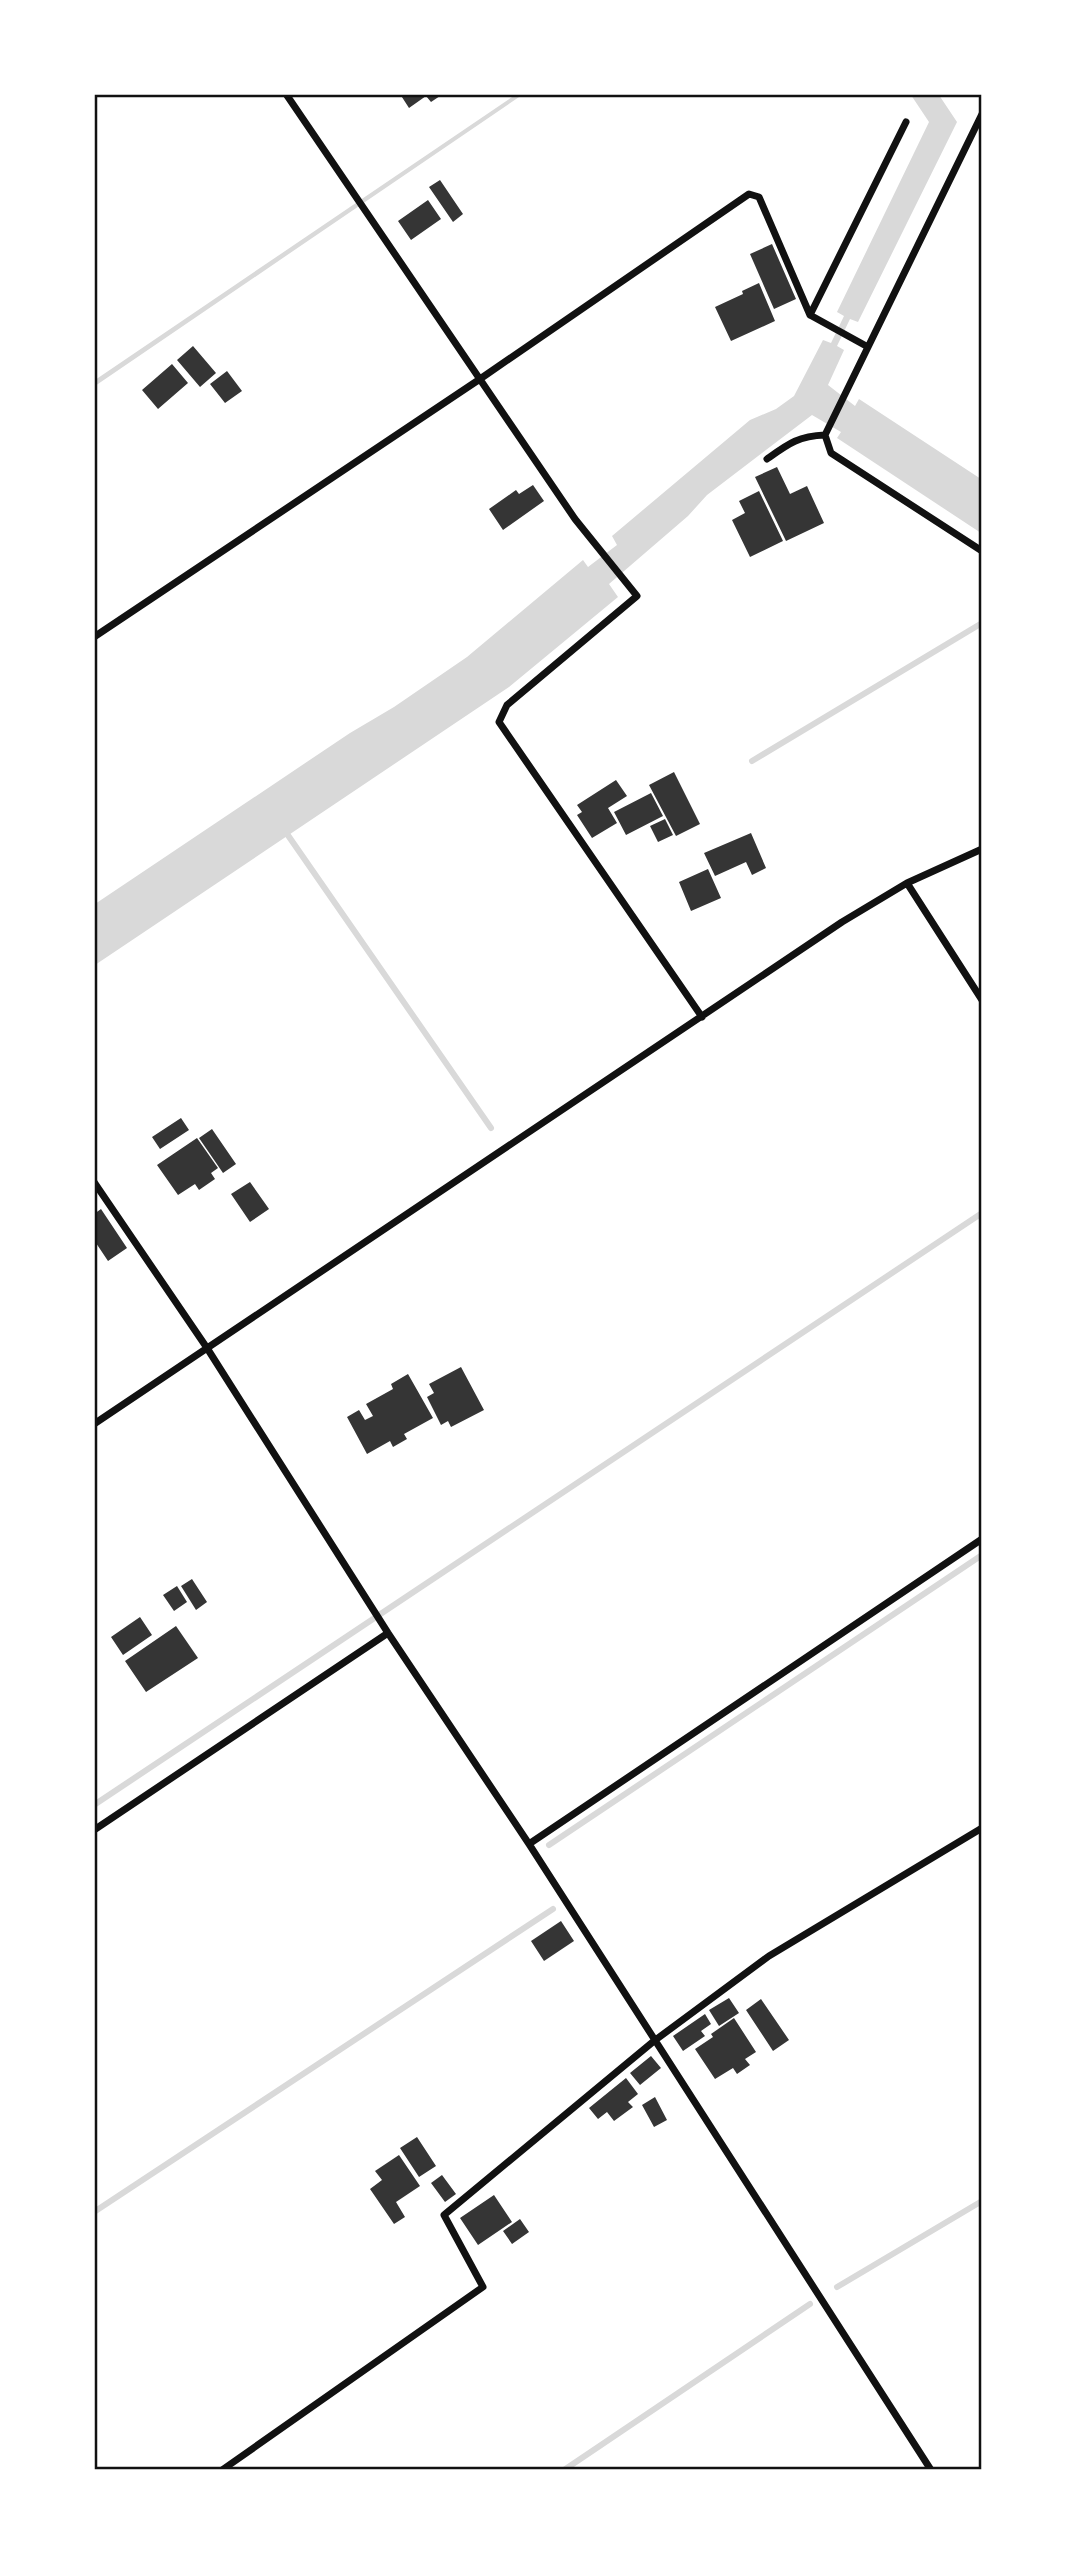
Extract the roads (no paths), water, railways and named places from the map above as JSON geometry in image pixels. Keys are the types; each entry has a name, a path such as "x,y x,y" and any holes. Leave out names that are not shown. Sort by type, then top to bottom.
{"street":[{"path":"286,94 575,519 637,596 508,705 499,722 702,1017"},
{"path":"982,114 826,432 831,453 982,551"},
{"path":"810,315 906,122"},
{"path":"94,637 480,379 750,194 759,197 810,315 867,347"},
{"path":"766,459 791,441 826,432"},
{"path":"94,1424 842,922 906,883 982,849"},
{"path":"906,883 982,1000"},
{"path":"94,1182 206,1348 931,2469"},
{"path":"528,1844 982,1539"},
{"path":"94,1830 388,1633"},
{"path":"222,2469 483,2287 444,2215 654,2041 769,1956 982,1828"}],"waterway":[{"path":"752,761 982,623"},
{"path":"285,831 491,1128"},
{"path":"94,1805 982,1213"},
{"path":"549,1845 982,1555"},
{"path":"94,2212 553,1909"},
{"path":"837,2287 982,2201"},
{"path":"564,2470 810,2304"}]}
